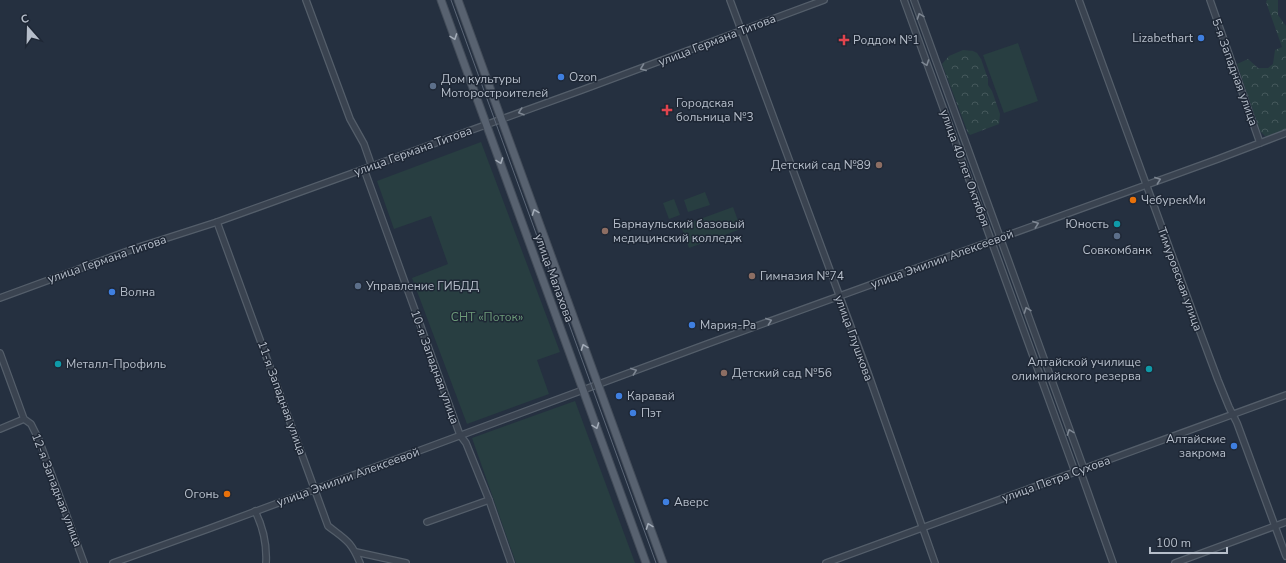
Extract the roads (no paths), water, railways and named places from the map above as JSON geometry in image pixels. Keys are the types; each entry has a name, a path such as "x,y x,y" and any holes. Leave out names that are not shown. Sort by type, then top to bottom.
{"main road":[{"name":"улица Малахова","path":"441,0 646,563"},
{"name":"улица Малахова","path":"458,0 662,563"}],"street":[{"path":"306,0 350,119 364,144 372,167"},
{"name":"улица Глушкова","path":"730,0 935,563"},
{"name":"улица Германа Титова","path":"0,298 136,248 217,222 372,167 824,0"},
{"name":"улица 40 лет Октября","path":"904,0 991,241 1080,470 1114,563"},
{"name":"улица 40 лет Октября","path":"914,0 1001,237 1080,470"},
{"name":"Тимуровская улица","path":"1079,0 1206,349 1229,407 1234,414 1286,556"},
{"name":"5-я Западная улица","path":"1210,0 1260,143"},
{"name":"улица Эмилии Алексеевой","path":"112,563 583,389 1286,133"},
{"name":"10-я Западная улица","path":"364,169 460,435 466,443 489,500 510,563"},
{"name":"11-я Западная улица","path":"217,222 328,526 350,543 356,552 360,563"},
{"name":"12-я Западная улица","path":"0,353 24,419 31,424 39,440 84,563"},
{"name":"улица Петра Сухова","path":"826,563 1286,395"},
{"path":"0,429 24,419"},
{"path":"427,522 489,500"},
{"path":"256,511 265,543 266,563"},
{"path":"1175,563 1286,522"},
{"path":"356,552 406,563"}],"tram line":[{"path":"451,0 656,563"}],"place":[{"name":"Lizabethart","path":"1201,38"},
{"name":"Роддом №1","path":"844,40"},
{"name":"Ozon","path":"561,77"},
{"name":"Дом культуры Моторостроителей","path":"433,86"},
{"name":"Городская больница №3","path":"667,110"},
{"name":"Детский сад №89","path":"879,165"},
{"name":"ЧебурекМи","path":"1133,200"},
{"name":"Юность","path":"1117,224"},
{"name":"Барнаульский базовый медицинский колледж","path":"605,231"},
{"name":"Совкомбанк","path":"1117,236"},
{"name":"Гимназия №74","path":"752,276"},
{"name":"Управление ГИБДД","path":"358,286"},
{"name":"Волна","path":"112,292"},
{"name":"Мария-Ра","path":"692,325"},
{"name":"Металл-Профиль","path":"58,364"},
{"name":"Алтайской училище олимпийского резерва","path":"1149,369"},
{"name":"Детский сад №56","path":"724,373"},
{"name":"Каравай","path":"619,396"},
{"name":"Пэт","path":"633,413"},
{"name":"Алтайские закрома","path":"1234,446"},
{"name":"Огонь","path":"227,494"},
{"name":"Аверс","path":"666,502"}],"park label":[{"name":"СНТ «Поток»","path":"487,317"}]}
